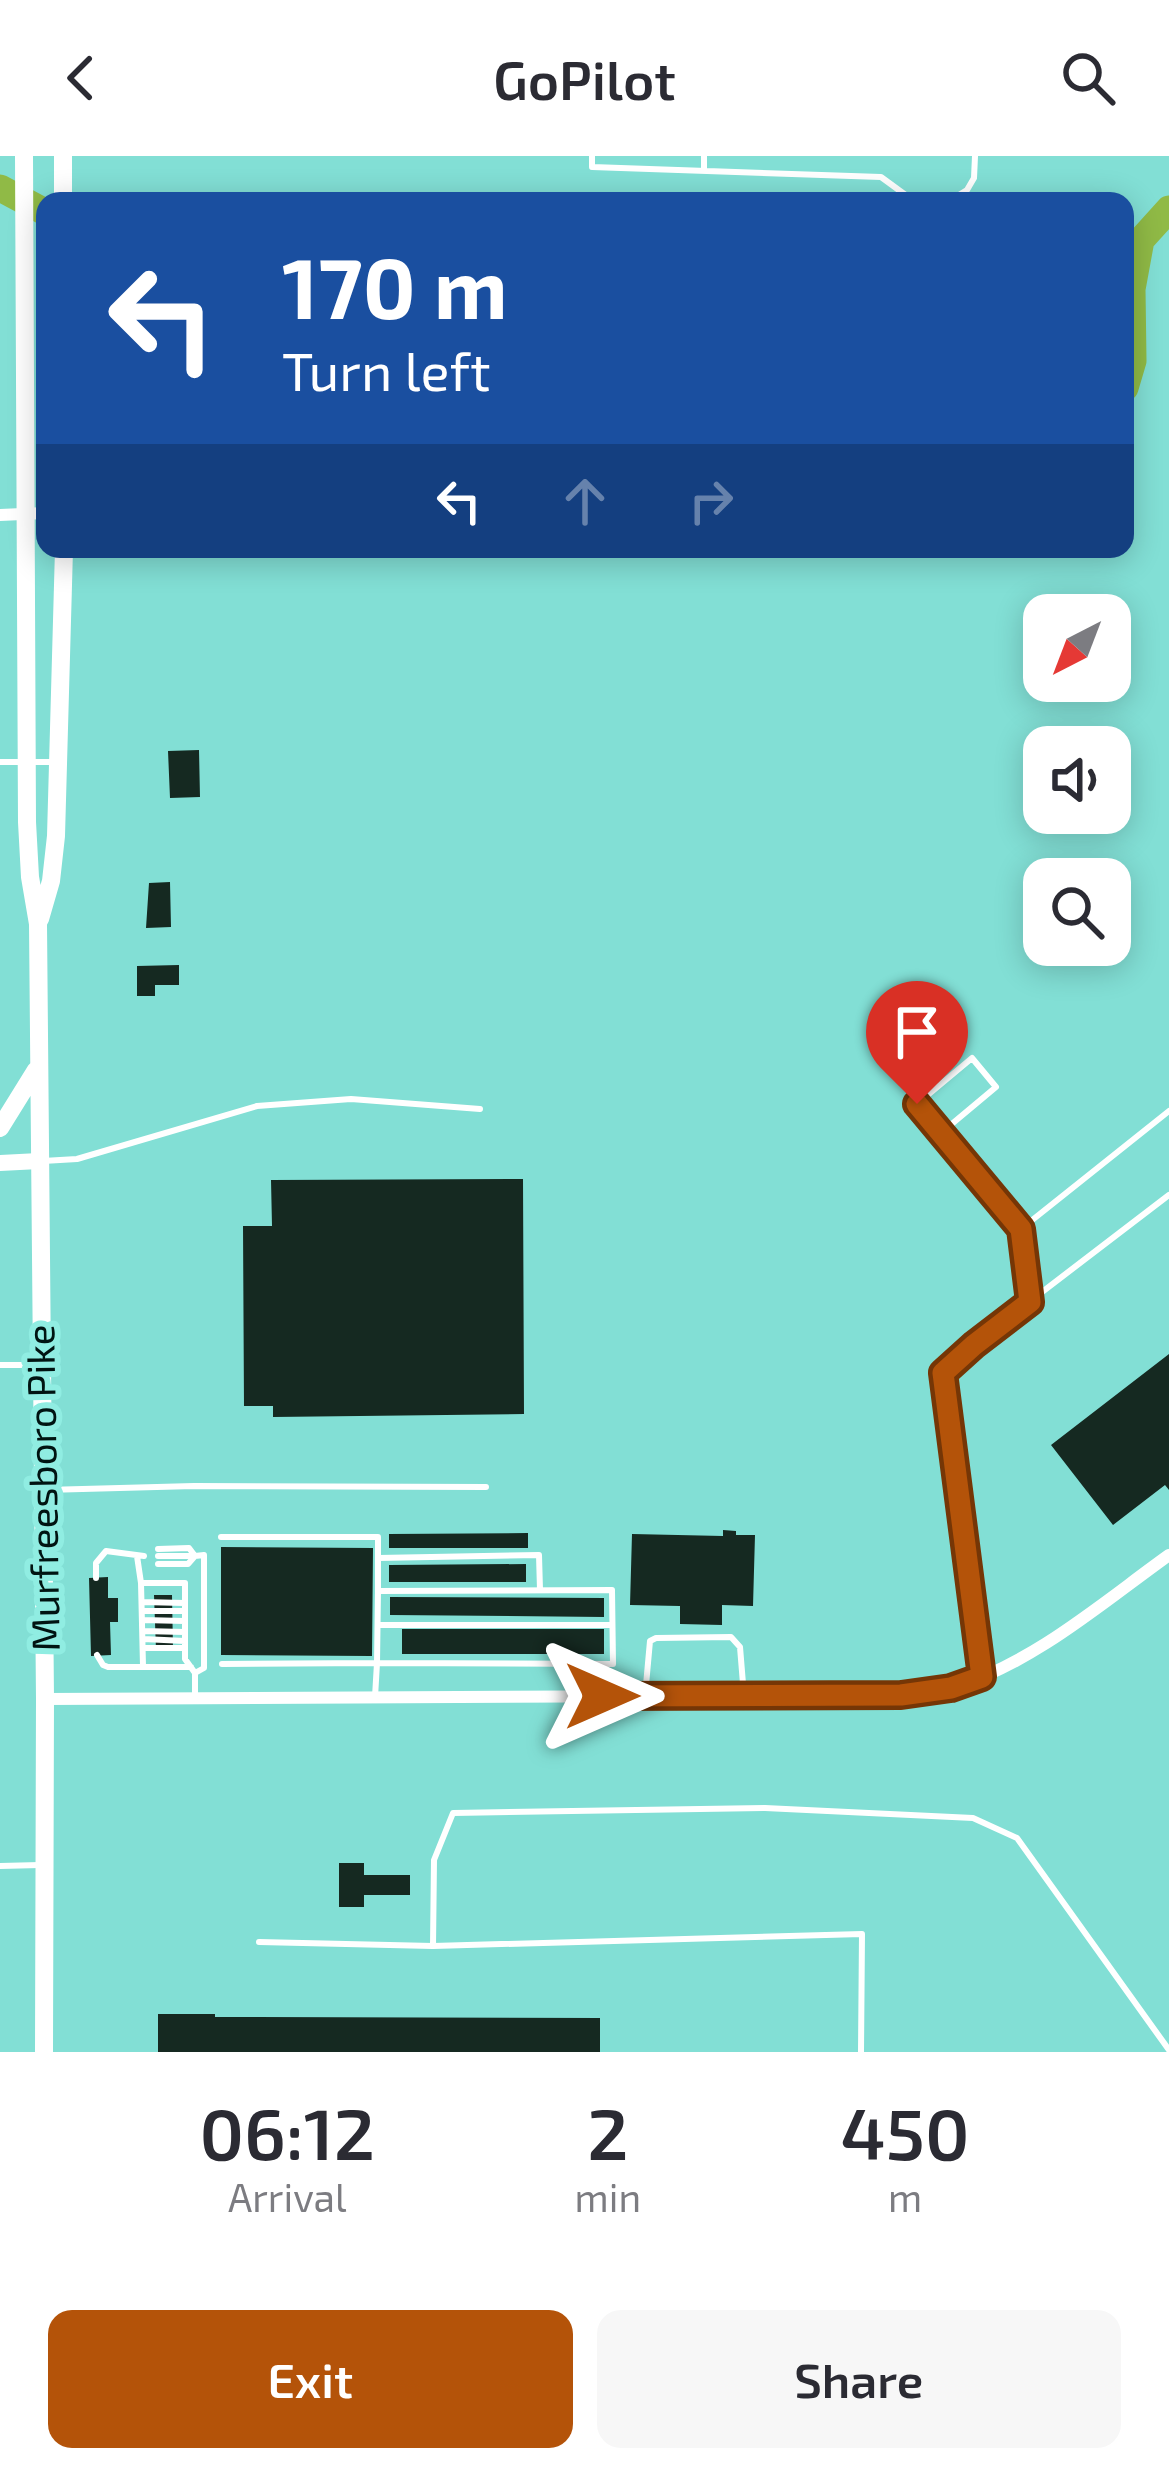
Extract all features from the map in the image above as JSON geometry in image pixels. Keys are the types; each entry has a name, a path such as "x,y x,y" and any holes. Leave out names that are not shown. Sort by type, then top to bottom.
{"main road":[{"name":"Murfreesboro Pike","path":"24,156 36,514 27,763 30,877 38,924 44,2052"},
{"path":"63,156 63,192"},
{"name":"Murfreesboro Pike","path":"38,924 51,881 64,558"},
{"path":"0,1128 39,1066"}],"street":[{"path":"0,514 36,514"},
{"path":"0,1163 39,1161"},
{"path":"45,1699 901,1695 951,1688 1034,1652 1169,1555"}],"lane":[{"path":"592,156 592,167 881,177 902,192"},
{"path":"704,156 704,171"},
{"path":"964,192 974,178 975,156"},
{"path":"0,762 59,762"},
{"path":"941,1133 996,1087 972,1058 917,1104 941,1133 1021,1229 1030,1302"},
{"path":"39,1161 77,1159 256,1106 351,1099 480,1108"},
{"path":"1021,1229 1169,1112"},
{"path":"982,1677 943,1373 1169,1195"},
{"path":"0,1365 41,1365"},
{"path":"43,1490 486,1487"},
{"path":"221,1538 378,1537 375,1697"},
{"path":"98,1655 108,1666 204,1668 204,1555 188,1564 158,1557 189,1548 195,1556"},
{"path":"96,1578 96,1563 106,1552 142,1556 143,1666"},
{"path":"378,1558 539,1555 540,1590"},
{"path":"141,1583 185,1583 185,1659 193,1670 195,1698"},
{"path":"222,1664 613,1664 612,1590 378,1591"},
{"path":"142,1611 185,1612"},
{"path":"142,1611 185,1612"},
{"path":"378,1625 613,1625"},
{"path":"645,1696 650,1641 731,1636 740,1647 744,1696"},
{"path":"143,1639 185,1640"},
{"path":"143,1639 185,1640"},
{"path":"433,1946 434,1860 453,1813 765,1808 973,1818 1017,1838 1169,2050"},
{"path":"0,1866 44,1864"},
{"path":"259,1942 433,1946 862,1934 861,2052"}],"building":[{"path":"199,750 200,797 170,798 168,751"},
{"path":"170,882 171,927 146,928 149,883"},
{"path":"179,965 179,985 155,985 155,996 137,996 137,966"},
{"path":"523,1179 524,1414 273,1417 273,1406 244,1406 243,1226 272,1226 271,1180"},
{"path":"1169,1354 1169,1490 1165,1485 1113,1525 1051,1445"},
{"path":"723,1530 755,1535 753,1606 722,1605 722,1625 680,1624 680,1606 630,1605 632,1534 723,1536"},
{"path":"528,1533 528,1548 389,1548 389,1534"},
{"path":"221,1547 373,1548 372,1656 221,1655"},
{"path":"526,1564 526,1582 389,1582 389,1565"},
{"path":"108,1577 108,1598 118,1598 118,1622 110,1622 111,1655 91,1656 89,1578"},
{"path":"154,1595 172,1595 173,1649 156,1650"},
{"path":"390,1597 604,1598 604,1617 390,1615"},
{"path":"402,1629 604,1629 604,1654 402,1654"},
{"path":"339,1863 364,1863 364,1875 410,1875 410,1895 364,1895 364,1907 339,1907"},
{"path":"158,2014 600,2018 600,2052 158,2052"}],"waterway":[{"path":"0,188 36,207"},
{"path":"1134,278 1141,240 1169,209"}],"route":[{"path":"602,1696 901,1695 951,1688 982,1677 943,1373 1030,1302 1021,1229 917,1104"}]}
